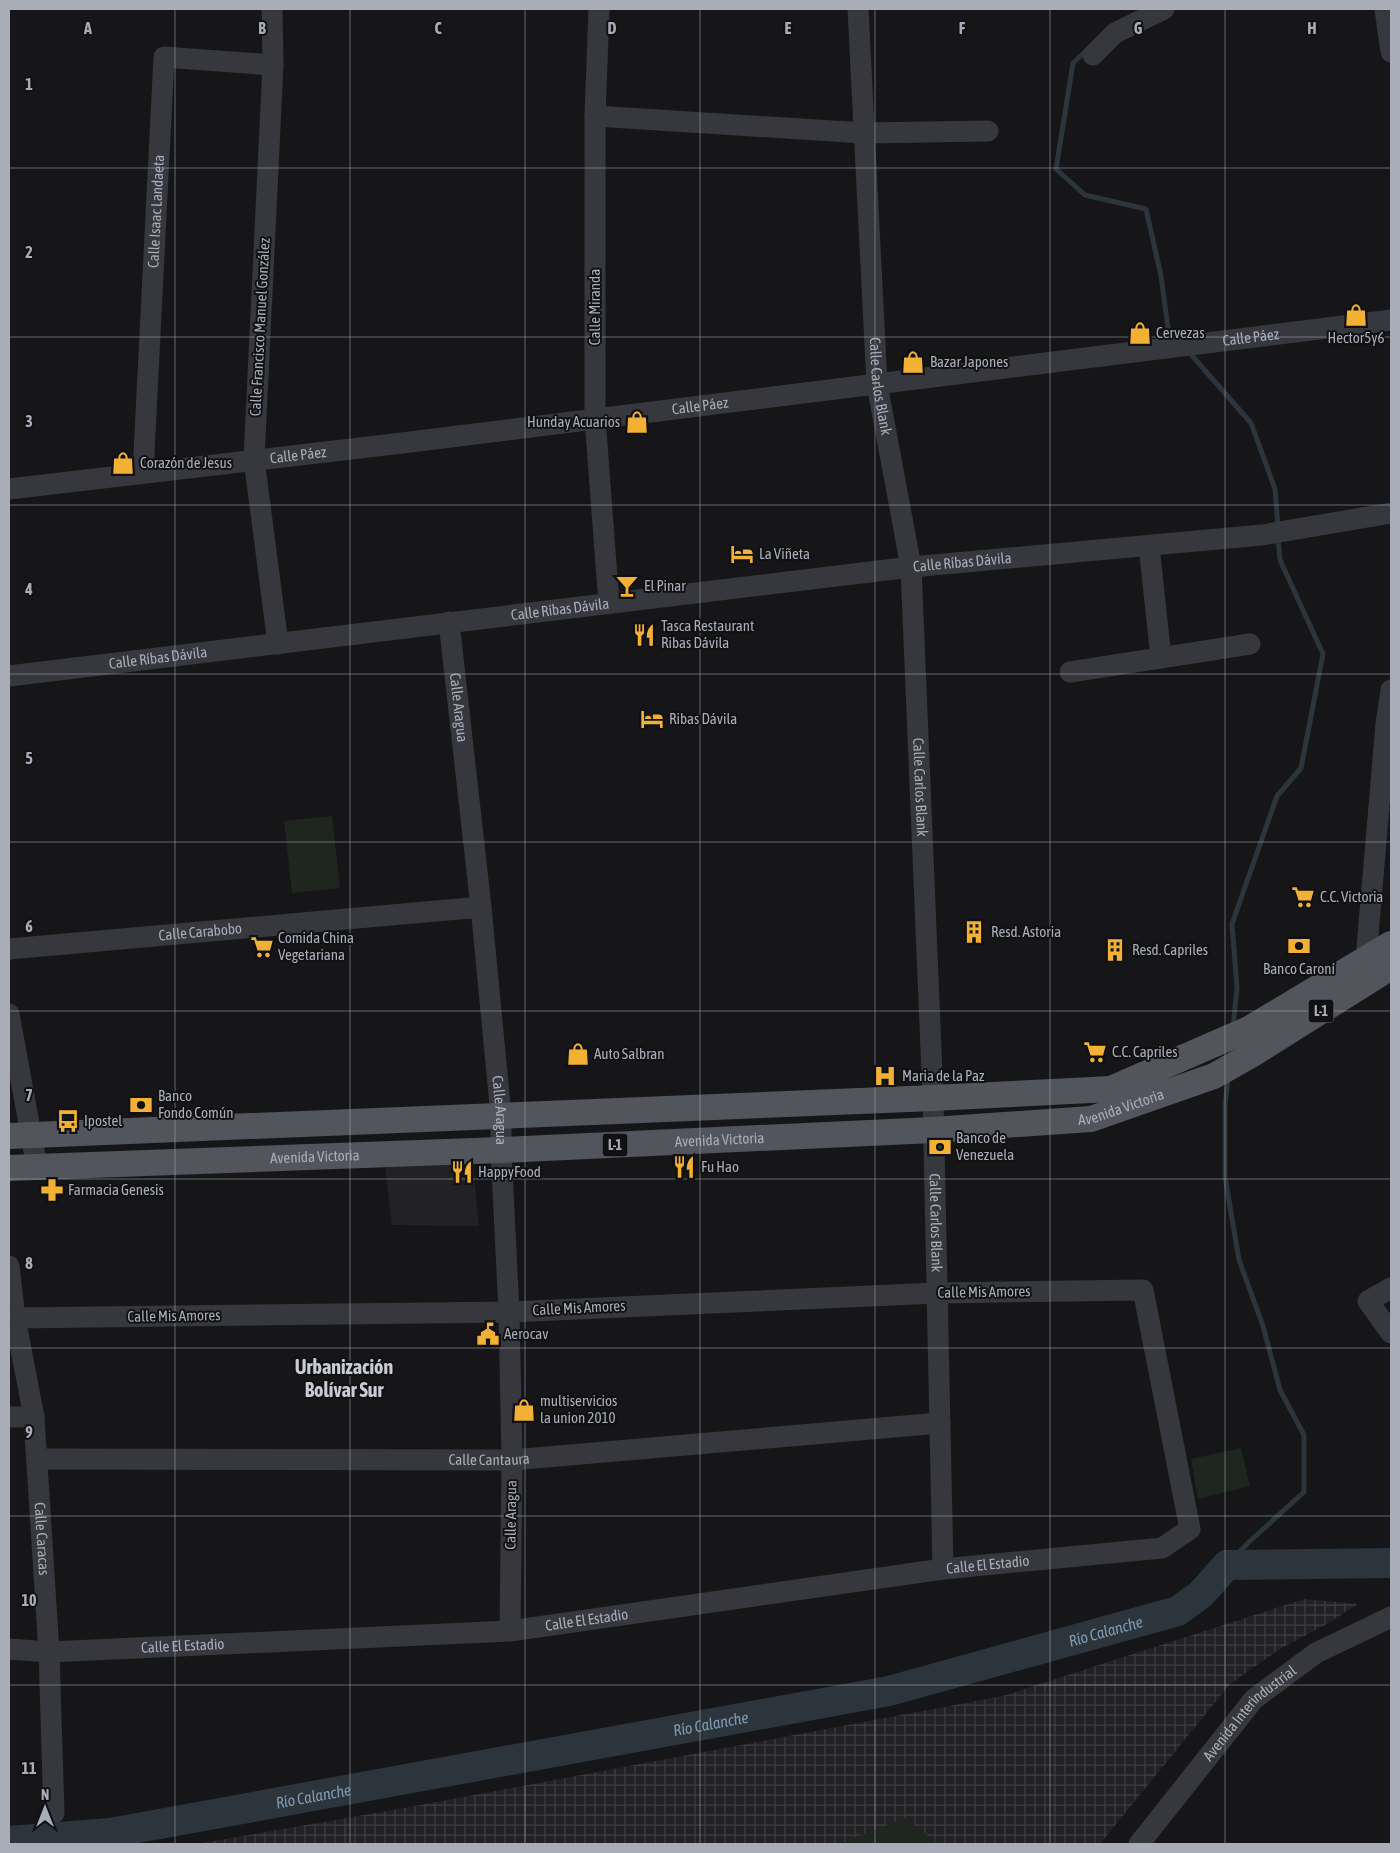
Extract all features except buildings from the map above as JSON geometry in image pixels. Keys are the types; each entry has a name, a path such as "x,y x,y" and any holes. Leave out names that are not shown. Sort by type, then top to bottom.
{"main road":[{"name":"Avenida Victoria","path":"9,1168 28,1147 501,1115 933,1098 1112,1088 1211,1048 1249,1029 1391,944"},
{"name":"Avenida Victoria","path":"28,1147 501,1150 933,1130 1091,1119 1214,1076 1251,1055 1391,967"}],"street":[{"name":"Calle Francisco Manuel González","path":"272,9 273,65 254,459 278,644"},
{"name":"Calle Miranda","path":"600,9 595,116 595,418 609,604"},
{"name":"Calle Carlos Blank","path":"858,9 877,384 911,567 933,1098 943,1569"},
{"path":"1093,55 1115,33 1164,9"},
{"path":"1385,9 1391,52"},
{"name":"Calle Isaac Landaeta","path":"143,473 164,57 273,65"},
{"path":"595,116 864,133 988,131"},
{"name":"Calle Páez","path":"9,489 394,444 1391,320"},
{"name":"Calle Ríbas Dávila","path":"9,676 911,567 1262,536 1391,513"},
{"path":"1149,546 1161,658"},
{"name":"Calle Aragua","path":"449,622 481,907 501,1115 509,1312 512,1460 510,1631"},
{"path":"1070,672 1250,644"},
{"path":"1366,959 1391,690"},
{"name":"Calle Carabobo","path":"9,948 481,907"},
{"path":"9,1014 28,1147 9,1160"},
{"name":"Calle Caracas","path":"9,1266 16,1318 34,1417 49,1652 54,1813"},
{"path":"1391,1288 1368,1302 1391,1333"},
{"name":"Calle Mis Amores","path":"16,1318 509,1312 937,1292 1143,1290 1190,1529 1162,1548"},
{"path":"9,1417 34,1417"},
{"name":"Calle Cantaura","path":"37,1459 512,1460 940,1423"},
{"name":"Calle El Estadio","path":"9,1649 49,1652 510,1631 943,1569 1162,1548"},
{"name":"Avenida Interindustrial","path":"1139,1844 1254,1699 1316,1653 1391,1618"}],"shaded area":[{"path":"332,816 340,888 292,893 284,821"},
{"path":"473,1163 479,1226 392,1225 385,1166"},
{"path":"1241,1448 1250,1486 1198,1499 1191,1459"},
{"path":"1304,1599 1358,1604 1325,1625 1280,1649 1230,1684 1100,1844 196,1844 410,1807 1003,1696"},
{"path":"905,1818 939,1844 838,1844"}],"waterway":[{"path":"1087,50 1073,63 1056,169 1085,195 1146,209 1161,276 1168,328 1179,341"},
{"path":"1188,351 1251,423 1275,489 1278,527"},
{"path":"1233,1028 1237,988 1232,924 1277,796 1301,768 1323,654 1280,560 1278,538"},
{"path":"1227,1565 1249,1542 1304,1492 1304,1435 1280,1390 1263,1326 1239,1260 1225,1177 1225,1104 1228,1079"},
{"name":"Río Calanche","path":"9,1841 110,1833 889,1691 1178,1611 1201,1594 1227,1565 1391,1563"}],"place":[{"name":"Hector5y6","path":"1356,315"},
{"name":"Cervezas","path":"1140,333"},
{"name":"Bazar Japones","path":"913,362"},
{"name":"Hunday Acuarios","path":"637,422"},
{"name":"Corazón de Jesus","path":"123,463"},
{"name":"La Viñeta","path":"742,554"},
{"name":"El Pinar","path":"627,586"},
{"name":"Tasca Restaurant Ribas Dávila","path":"644,635"},
{"name":"Ribas Dávila","path":"652,719"},
{"name":"C.C. Victoria","path":"1303,897"},
{"name":"Resd. Astoria","path":"974,932"},
{"name":"Banco Caroní","path":"1299,946"},
{"name":"Comida China Vegetariana","path":"262,947"},
{"name":"Resd. Capriles","path":"1115,950"},
{"name":"C.C. Capriles","path":"1095,1052"},
{"name":"Auto Salbran","path":"578,1054"},
{"name":"Maria de la Paz","path":"885,1076"},
{"name":"Banco Fondo Común","path":"141,1105"},
{"name":"Ipostel","path":"68,1121"},
{"name":"Banco de Venezuela","path":"940,1147"},
{"name":"Fu Hao","path":"684,1167"},
{"name":"HappyFood","path":"462,1172"},
{"name":"Farmacia Genesis","path":"52,1190"},
{"name":"Aerocav","path":"488,1334"},
{"name":"multiservicios la union 2010","path":"524,1410"}],"district":[{"name":"Urbanización Bolívar Sur","path":"344,1378"}]}
